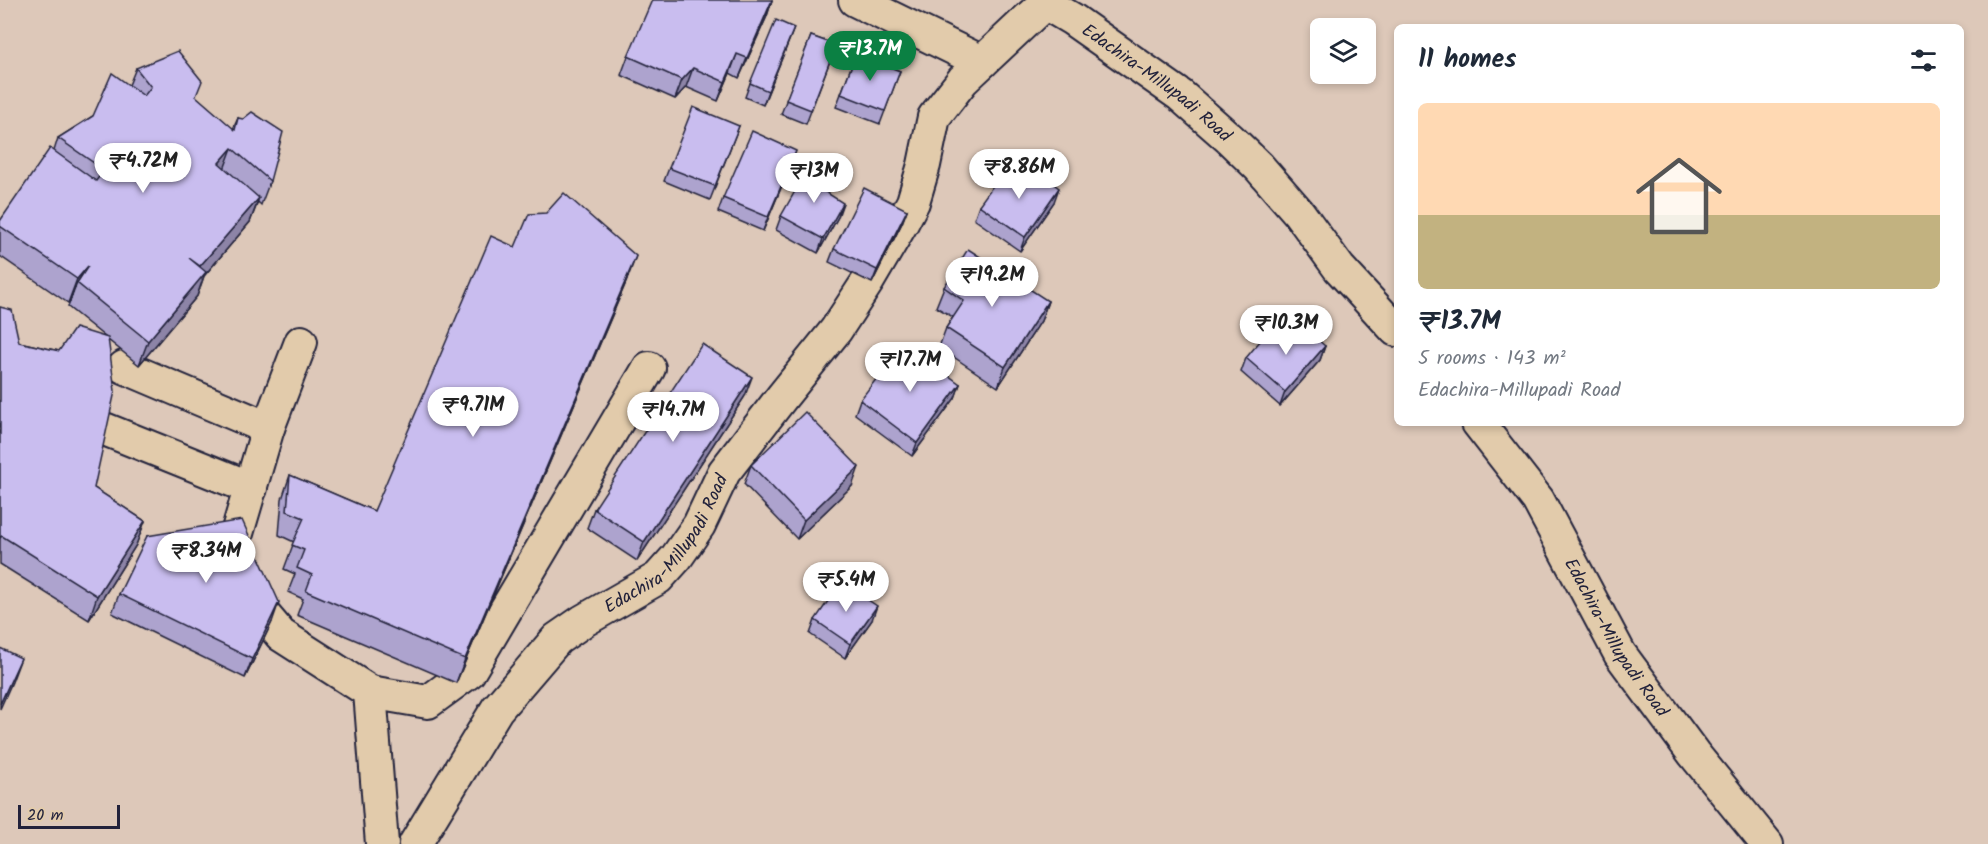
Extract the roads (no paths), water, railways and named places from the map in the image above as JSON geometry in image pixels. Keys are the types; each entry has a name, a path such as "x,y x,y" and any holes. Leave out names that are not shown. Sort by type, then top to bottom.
{"street":[{"path":"855,0 982,62"},
{"name":"Edachira-Millupadi Road","path":"415,844 497,709 557,639 583,621 658,578 676,558 699,525 724,472 836,330 868,281 913,202 924,165 934,117 963,80 1046,1 1179,95 1230,139 1299,213 1340,268 1394,328"},
{"path":"301,342 268,428 235,540 236,582 280,635 370,692 428,702 469,672 649,368"},
{"path":"124,367 268,428"},
{"path":"97,426 251,488"},
{"name":"Edachira-Millupadi Road","path":"1480,426 1538,500 1620,654 1694,754 1767,844"},
{"path":"370,692 382,844"}]}
